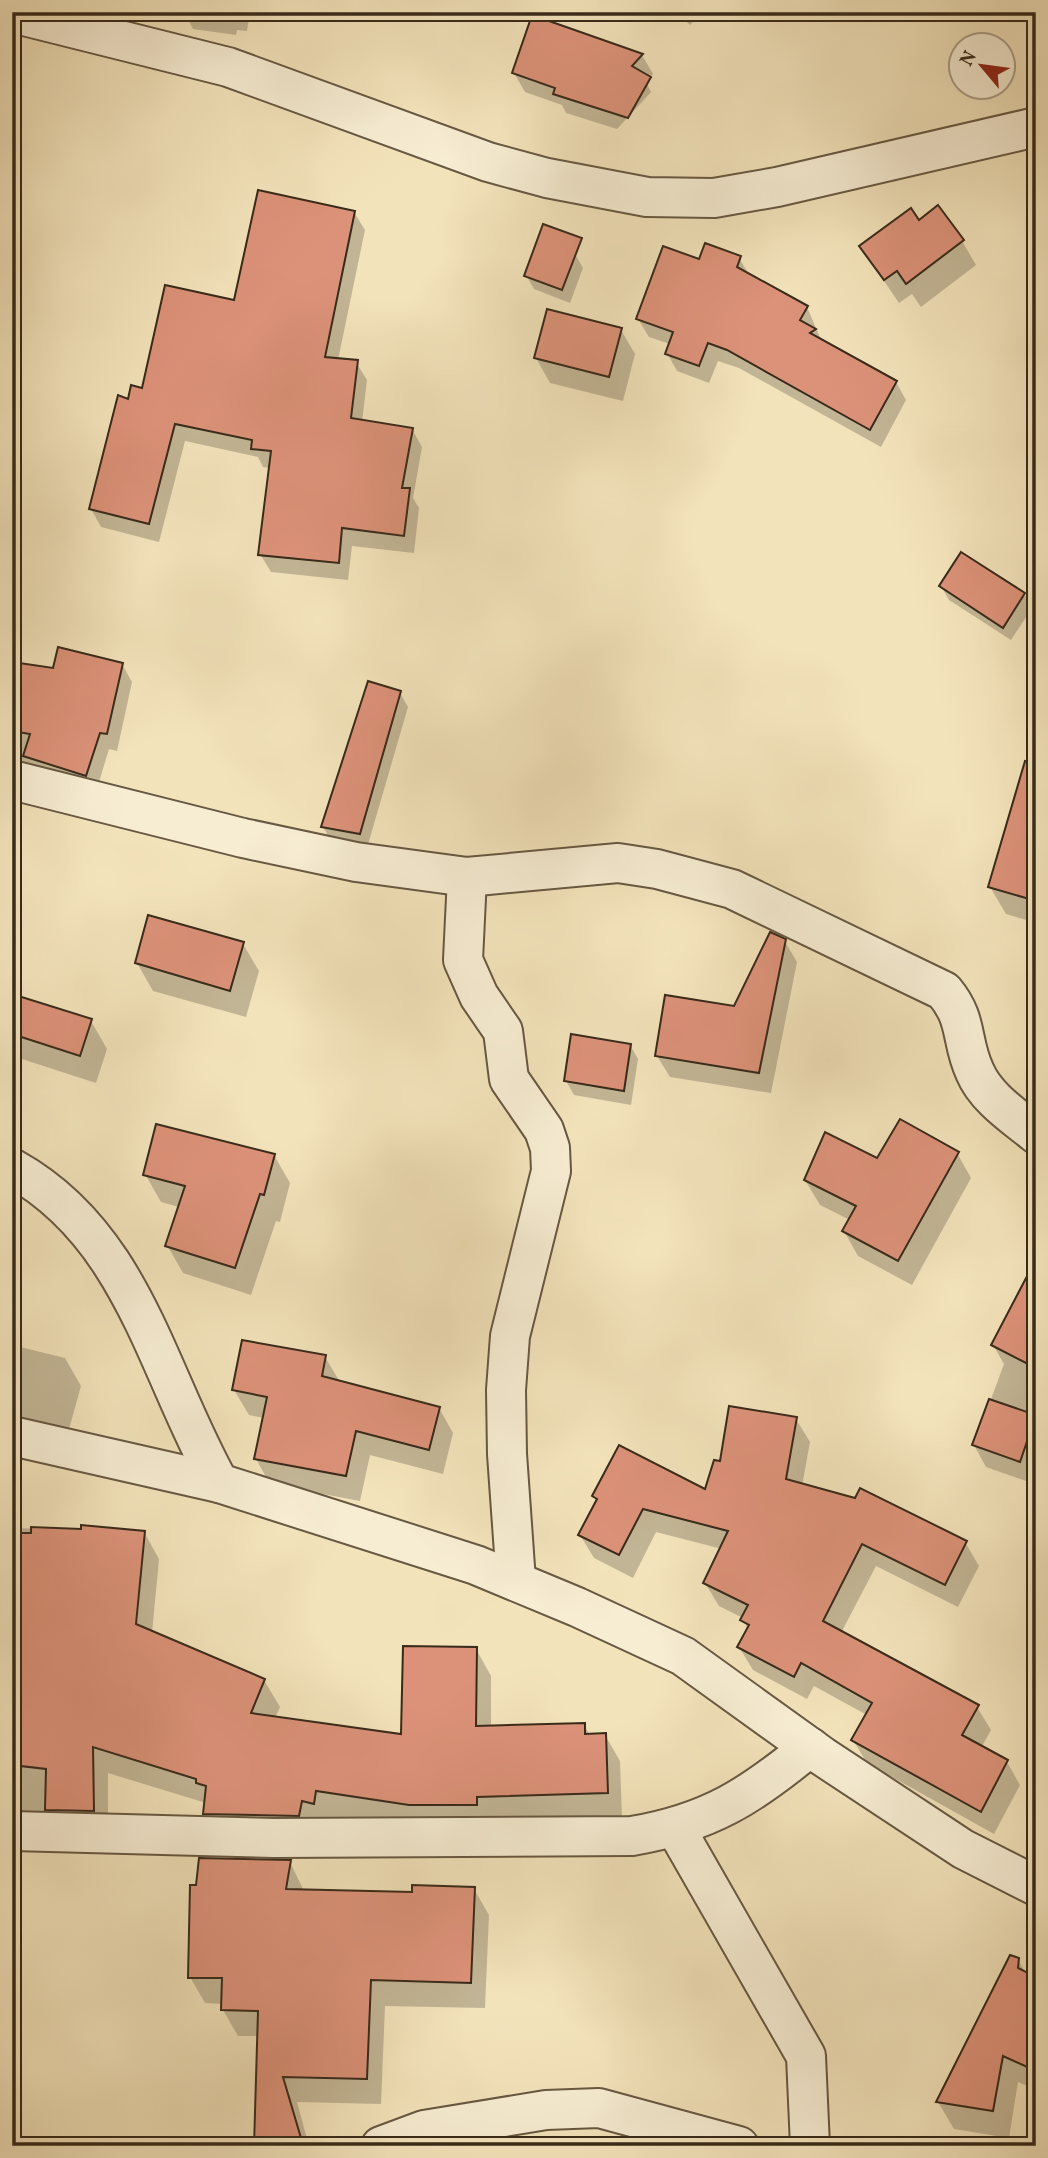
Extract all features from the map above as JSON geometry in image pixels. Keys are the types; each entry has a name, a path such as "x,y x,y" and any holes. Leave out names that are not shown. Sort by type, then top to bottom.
{"street":[{"path":"12,12 229,67 488,162 547,178 647,197 714,198 765,189 1036,127"},
{"path":"12,780 255,841 356,862 467,877 618,863 657,869 732,889 944,990 963,1021 974,1071 985,1090 1036,1134"},
{"path":"467,877 463,960 479,996 503,1031 509,1079 538,1119 550,1148 551,1171 510,1336 506,1390 516,1581"},
{"path":"12,1168 61,1199 107,1251 127,1287 192,1434 219,1483"},
{"path":"12,1436 219,1483 342,1521 516,1581 683,1656 810,1747 963,1849 1036,1886"},
{"path":"12,1831 421,1839 632,1836 676,1829 738,1802 771,1780 810,1747"},
{"path":"676,1829 806,2056 810,2146"},
{"path":"381,2146 424,2130 546,2110 598,2108 739,2146"}],"building":[{"path":"532,15 643,54 632,66 651,77 628,118 553,94 555,88 512,73"},
{"path":"258,190 355,211 325,357 358,360 351,418 413,428 402,488 410,488 404,536 342,528 339,563 258,555 271,451 251,449 252,440 175,424 149,524 89,509 118,395 128,399 131,385 142,388 165,285 234,300"},
{"path":"938,205 964,240 906,284 897,271 884,280 859,246 911,208 919,220"},
{"path":"543,224 582,238 562,290 524,276"},
{"path":"705,243 741,256 737,267 808,306 800,320 816,329 810,333 897,381 870,430 727,350 708,343 699,366 665,354 673,332 636,319 663,246 699,259"},
{"path":"547,309 622,328 609,377 534,358"},
{"path":"961,552 1025,593 1003,628 939,586"},
{"path":"58,647 123,663 107,734 100,733 86,776 23,756 30,734 12,731 12,662 53,668"},
{"path":"368,681 401,691 360,834 321,827"},
{"path":"1025,761 1036,763 1036,901 988,887"},
{"path":"148,915 244,942 230,991 135,963"},
{"path":"770,932 786,939 759,1073 655,1056 665,995 734,1006"},
{"path":"12,994 92,1019 80,1056 12,1034"},
{"path":"571,1034 631,1044 624,1091 564,1081"},
{"path":"900,1119 959,1152 898,1261 842,1231 856,1206 804,1180 825,1132 877,1158"},
{"path":"156,1124 275,1154 264,1195 260,1194 235,1268 165,1246 185,1186 143,1175"},
{"path":"1036,1259 1036,1368 991,1345"},
{"path":"242,1340 326,1355 322,1376 440,1407 429,1450 356,1431 346,1476 254,1459 267,1397 232,1390"},
{"path":"989,1399 1036,1415 1020,1462 972,1445"},
{"path":"729,1406 797,1417 786,1479 855,1498 860,1488 967,1541 945,1585 862,1544 823,1621 979,1705 962,1735 1008,1760 981,1812 851,1740 872,1703 801,1663 794,1677 737,1647 749,1625 740,1620 748,1605 703,1583 728,1531 643,1509 619,1555 578,1535 597,1499 592,1496 619,1445 705,1489 714,1460 720,1461"},
{"path":"81,1525 145,1531 136,1624 265,1679 251,1713 401,1734 403,1646 477,1647 476,1726 585,1723 585,1734 606,1733 608,1793 477,1797 477,1805 409,1805 316,1791 314,1804 302,1801 299,1816 203,1814 206,1786 196,1783 196,1779 93,1747 94,1811 45,1810 46,1769 12,1765 12,1533 31,1533 31,1527 81,1529"},
{"path":"199,1858 291,1860 286,1889 412,1892 412,1885 475,1887 471,1983 371,1980 367,2079 283,2077 301,2138 274,2146 254,2146 258,2011 221,2010 222,1978 188,1978 190,1885 196,1885"},
{"path":"1010,1955 1019,1958 1018,1968 1036,1977 1036,2071 1003,2056 993,2111 936,2102"}]}
